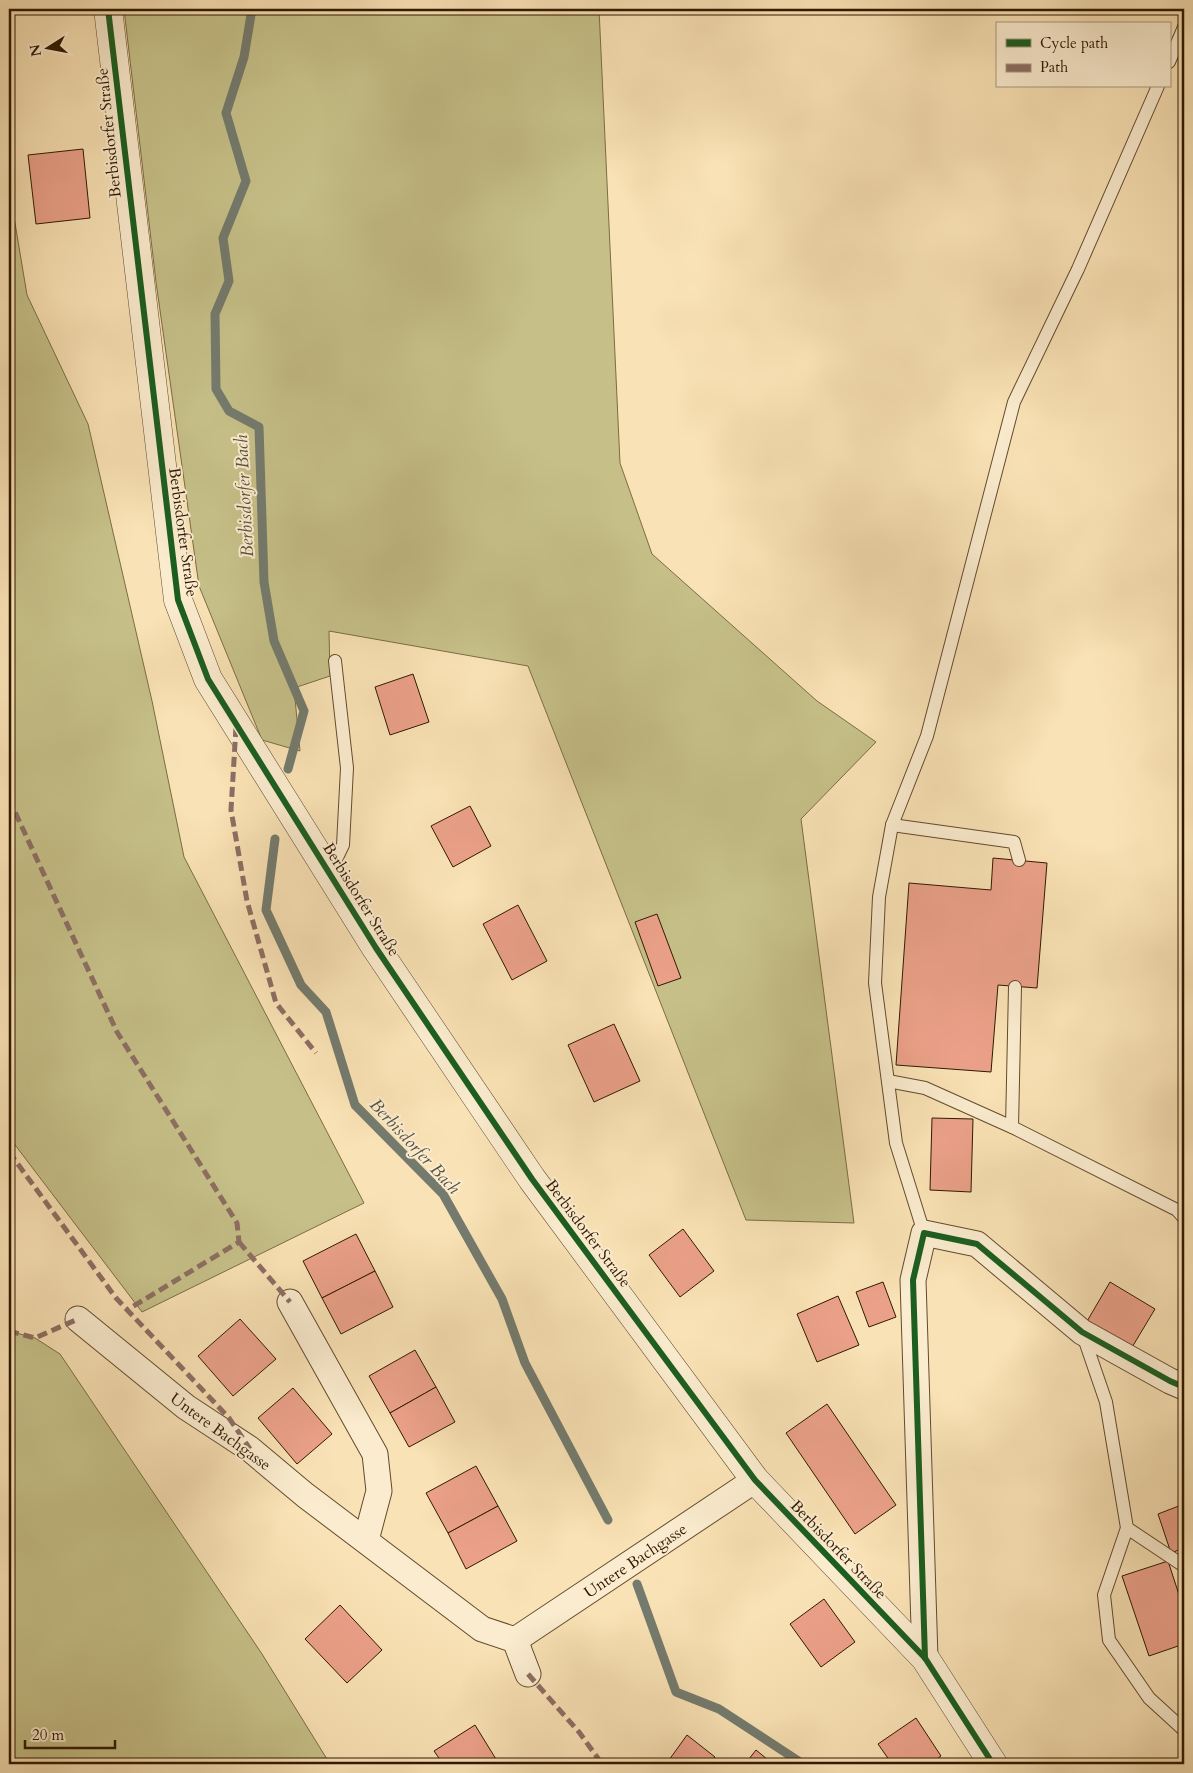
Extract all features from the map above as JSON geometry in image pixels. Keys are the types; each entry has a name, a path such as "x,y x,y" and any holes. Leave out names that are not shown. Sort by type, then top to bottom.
{"street":[{"name":"Berbisdorfer Straße","path":"108,9 178,600 208,679 376,948 532,1179 755,1480 924,1658 993,1764"},
{"path":"924,1658 913,1280 924,1233 977,1244 1082,1332 1184,1387"},
{"path":"290,1302 375,1454 379,1491 366,1540"},
{"name":"Untere Bachgasse","path":"78,1319 186,1407 250,1449 305,1494 482,1629 514,1640 755,1480"},
{"path":"514,1640 528,1674"}],"lane":[{"path":"1170,60 1184,27"},
{"path":"924,1233 896,1143 875,983 879,897 892,825 927,736 1014,402 1078,269 1157,88"},
{"path":"329,874 343,845 347,768 335,661"},
{"path":"892,825 1014,842 1019,860"},
{"path":"1012,1127 1015,987"},
{"path":"888,1080 925,1088 1012,1127 1177,1210 1184,1218"},
{"path":"1082,1332 1106,1402 1127,1528 1104,1595 1109,1640 1149,1698 1184,1730"},
{"path":"1127,1528 1184,1566"}],"shaded area":[{"path":"124,9 599,9 620,463 652,554 817,701 876,742 801,819 854,1223 746,1220 528,666 329,631 330,676 294,688 300,751 262,740 199,586 156,282"},
{"path":"9,187 27,295 88,424 152,701 184,857 364,1203 142,1312 9,1137"},
{"path":"9,1331 35,1338 60,1354 262,1654 330,1764 9,1764"}],"building":[{"path":"83,149 90,218 36,224 28,155"},
{"path":"413,674 429,722 390,735 375,687"},
{"path":"470,806 491,846 453,867 431,826"},
{"path":"993,858 1047,863 1037,988 998,985 991,1072 896,1065 909,883 991,890"},
{"path":"518,905 547,961 512,980 483,924"},
{"path":"657,914 681,978 658,986 635,922"},
{"path":"614,1024 640,1081 594,1102 568,1045"},
{"path":"932,1118 973,1119 971,1192 930,1190"},
{"path":"683,1229 714,1271 680,1297 649,1255"},
{"path":"356,1234 375,1271 322,1298 303,1261"},
{"path":"375,1271 393,1307 341,1334 322,1298"},
{"path":"883,1282 896,1317 869,1327 856,1292"},
{"path":"1110,1282 1155,1309 1131,1349 1086,1323"},
{"path":"838,1296 859,1345 817,1362 797,1314"},
{"path":"240,1319 276,1359 233,1396 198,1356"},
{"path":"415,1350 436,1387 390,1413 369,1376"},
{"path":"436,1387 455,1422 409,1447 390,1413"},
{"path":"293,1388 332,1434 297,1464 258,1418"},
{"path":"827,1404 896,1505 855,1534 786,1433"},
{"path":"476,1466 498,1506 448,1533 426,1493"},
{"path":"1184,1504 1184,1548 1171,1553 1158,1514"},
{"path":"498,1506 517,1541 466,1569 448,1533"},
{"path":"1168,1561 1184,1610 1184,1644 1149,1656 1122,1576"},
{"path":"824,1599 855,1642 821,1667 790,1624"},
{"path":"340,1605 382,1650 347,1683 305,1639"},
{"path":"916,1718 941,1756 930,1764 892,1764 878,1744"},
{"path":"475,1725 499,1764 443,1764 434,1751"},
{"path":"687,1735 715,1757 709,1764 675,1764 669,1760"},
{"path":"756,1750 773,1764 745,1764"}],"waterway":[{"name":"Berbisdorfer Bach","path":"252,9 244,57 226,113 246,181 223,238 229,281 215,314 216,389 229,411 259,427 264,582 274,641 304,711 288,769"},
{"name":"Berbisdorfer Bach","path":"275,839 266,910 301,985 326,1012 355,1105 443,1194 502,1299 525,1363 608,1520"},
{"name":"Berbisdorfer Bach","path":"637,1584 676,1692 719,1709 803,1764"}],"marked path":[{"path":"236,727 231,810 247,901 276,1003 316,1053"},
{"path":"9,799 117,1032 237,1223 239,1242 127,1310"},
{"path":"9,1152 116,1298 229,1418 250,1449"},
{"path":"239,1242 290,1302"},
{"path":"9,1331 35,1338 78,1319"},
{"path":"528,1674 579,1732 602,1764"}],"cycle path":[{"path":"108,9 178,600 208,679 376,948 532,1179 755,1480 925,1658 993,1764"},
{"path":"925,1658 913,1280 924,1233 977,1244 1082,1332 1184,1387"}]}
